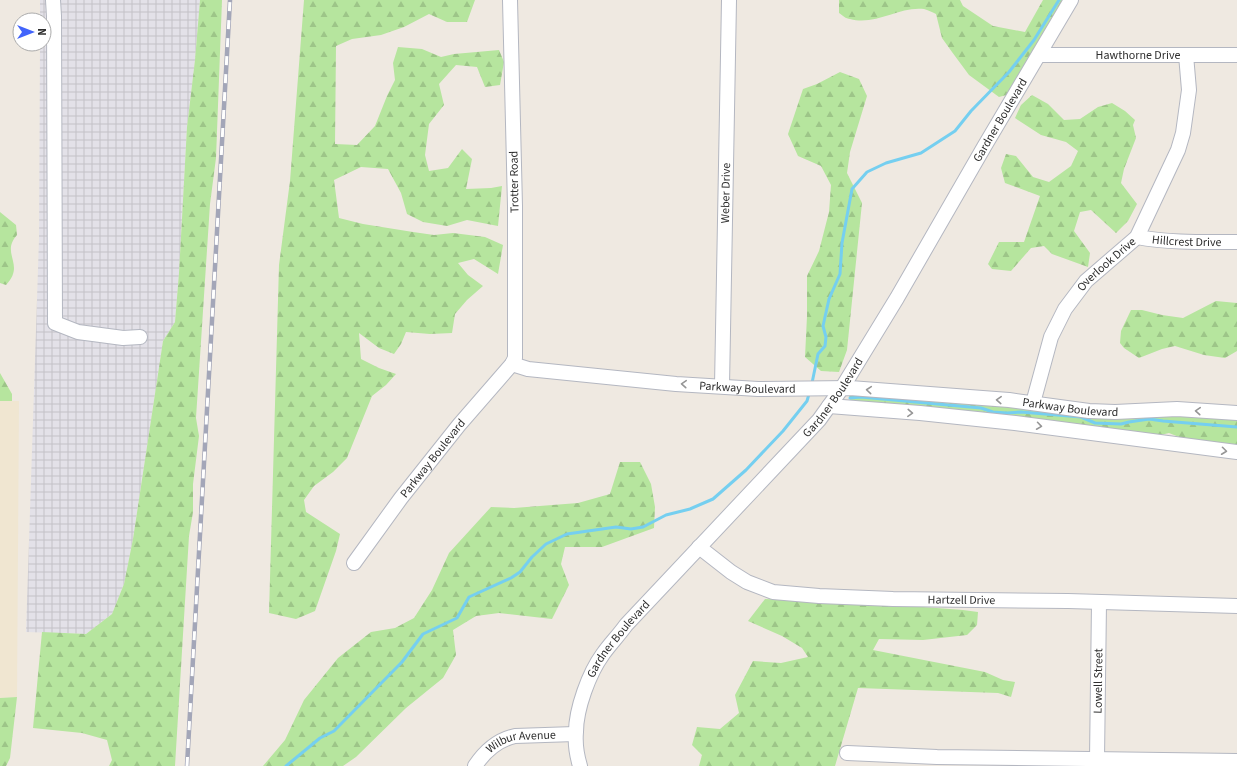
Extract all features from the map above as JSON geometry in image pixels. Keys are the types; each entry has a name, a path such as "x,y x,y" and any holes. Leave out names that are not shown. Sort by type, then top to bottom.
{"street":[{"path":"53,0 55,322 78,332 123,338 140,337"},
{"name":"Trotter Road","path":"510,0 515,206 516,347 515,358 512,364"},
{"name":"Weber Drive","path":"722,386 729,0"},
{"name":"Gardner Boulevard","path":"580,766 576,734 582,700 594,670 602,655 626,625 818,420 842,388 897,298 1071,0"},
{"name":"Hawthorne Drive","path":"1039,55 1237,55"},
{"name":"Overlook Drive","path":"1033,403 1051,337 1065,309 1086,281 1137,237 1178,150 1184,127 1188,90 1186,55"},
{"name":"Hillcrest Drive","path":"1137,237 1176,242 1237,242"},
{"name":"Parkway Boulevard","path":"354,563 401,498 459,425 512,364 528,369 676,384 758,389 842,388 1009,400 1089,411 1115,412 1177,409 1237,413"},
{"name":"Parkway Boulevard","path":"829,406 920,413 1015,423 1237,452"},
{"name":"Hartzell Drive","path":"699,547 731,572 747,582 773,592 819,596 885,598 1237,606"},
{"name":"Lowell Street","path":"1097,759 1099,603"},
{"name":"Wilbur Avenue","path":"475,766 489,749 507,738 576,734"},
{"path":"847,753 937,757 1237,761"}],"shaded area":[{"path":"40,0 200,0 187,127 175,322 163,341 133,539 124,584 112,614 86,634 26,632 39,239 40,52 52,52 52,12 40,12"},
{"path":"0,401 19,401 17,697 0,698"}],"green space":[{"path":"200,0 222,0 216,158 210,204 196,418 199,436 193,484 193,512 189,536 175,766 109,766 112,760 107,740 82,733 33,728 42,632 86,634 112,614 124,584 133,539 163,341 175,322 187,127"},
{"path":"304,0 475,0 467,22 447,22 429,14 404,27 381,35 352,39 336,46 335,144 357,145 375,126 395,80 393,63 398,47 422,49 441,57 454,54 499,50 504,62 500,85 485,87 477,67 456,65 439,84 444,105 429,124 425,155 429,171 448,168 462,149 472,159 466,189 502,186 498,226 467,220 447,226 423,222 407,214 401,193 388,169 361,167 334,180 339,218 363,224 434,235 453,233 485,237 503,245 498,274 474,259 458,263 468,275 483,286 467,300 455,314 452,333 430,334 406,332 401,344 394,354 379,348 359,333 361,359 396,374 386,385 372,396 347,458 333,472 314,486 304,500 306,512 340,534 336,551 315,611 296,619 269,613 279,265 290,181"},
{"path":"839,0 960,0 963,6 993,26 1025,32 1043,0 1063,0 1010,94 999,97 969,75 942,38 936,14 924,9 915,9 869,20 860,20 847,18 839,13"},
{"path":"840,72 859,79 867,96 850,152 847,173 862,203 847,350 839,372 821,371 805,357 807,276 819,251 829,212 831,185 821,166 798,156 788,134 803,89 817,84"},
{"path":"1032,95 1048,104 1064,120 1080,119 1098,107 1112,103 1125,111 1135,120 1133,125 1136,138 1124,169 1121,183 1137,204 1128,221 1116,233 1091,210 1080,212 1074,231 1090,253 1088,267 1052,254 1044,246 1031,248 1011,271 992,269 988,264 999,242 1024,242 1040,196 1005,183 1001,168 1006,154 1016,156 1033,177 1049,182 1071,166 1078,151 1066,142 1041,135 1015,118 1021,105"},
{"path":"0,212 16,225 17,235 12,242 11,248 14,271 12,278 6,285 0,283"},
{"path":"1216,301 1237,303 1237,351 1225,358 1204,355 1175,346 1162,349 1139,358 1124,348 1120,343 1121,331 1131,310 1142,310 1183,318"},
{"path":"0,373 12,394 12,401 0,401"},
{"path":"858,393 949,400 1099,417 1139,418 1159,414 1237,418 1237,449 1194,443 1169,433 1152,437 851,403 849,395"},
{"path":"620,462 640,462 651,484 655,507 654,528 602,547 565,547 561,564 569,585 552,619 499,613 476,616 453,630 456,655 443,678 406,708 356,757 343,766 263,766 285,740 304,700 338,658 371,632 395,628 414,618 432,590 449,553 491,507 514,508 578,503 610,494"},
{"path":"765,599 870,603 978,612 977,625 967,635 923,640 879,639 873,650 985,672 1003,680 1015,682 1011,697 998,693 858,688 835,766 699,766 702,755 692,745 697,727 720,729 739,713 735,695 753,661 781,663 808,657 802,648 782,636 748,621"},
{"path":"17,697 10,758 6,766 0,766 0,698"}],"waterway":[{"path":"812,383 818,354 825,346 826,337 823,326 829,299 840,274 842,243 852,189 867,172 886,163 921,153 955,131 971,111 1009,72 1034,40 1059,0"},
{"path":"286,766 320,738 334,731 402,662 423,634 457,618 469,597 511,578 520,572 532,557 546,544 567,534 616,527 631,529 643,527 666,515 690,509 713,499 746,470 783,431 807,401 809,394"},
{"path":"850,398 861,397 981,408 993,412 1021,412 1081,417 1095,423 1121,424 1149,419 1237,427"}],"railway":[{"path":"187,766 230,0"}]}
